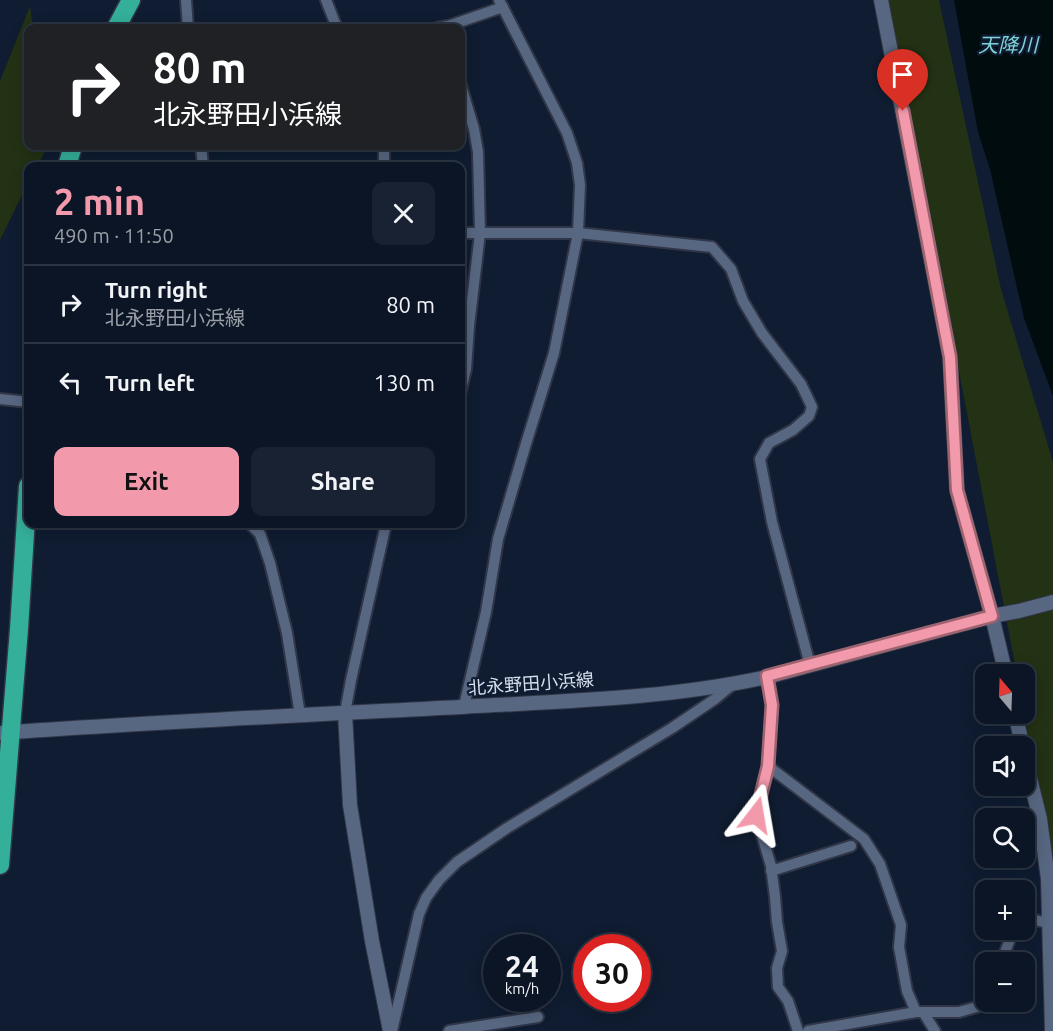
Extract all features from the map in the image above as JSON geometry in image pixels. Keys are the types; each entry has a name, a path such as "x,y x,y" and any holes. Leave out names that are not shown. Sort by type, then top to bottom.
{"highway":[{"path":"118,24 132,2"},
{"path":"0,865 5,733 24,528"}],"street":[{"path":"186,0 188,24"},
{"path":"326,0 335,24"},
{"path":"881,0 950,357 957,490 1003,664"},
{"path":"453,24 501,3 567,133 577,163 580,185 578,233 554,353 498,539 486,612 464,706"},
{"path":"465,99 478,153 480,233 465,373"},
{"path":"465,233 578,233 712,247 731,269 743,301 762,333 807,393 812,406 809,416 793,430 769,443 760,459 771,522 810,665"},
{"path":"0,399 24,402"},
{"path":"254,528 260,534 270,562 287,633 300,715"},
{"path":"385,528 345,713 350,805 372,941 391,1031"},
{"name":"北永野田小浜線","path":"5,733 519,704 661,693 733,684 1053,602"},
{"path":"767,676 772,705 768,766 756,815 771,871 782,951 777,968 778,987 788,1001 798,1031"},
{"path":"391,1031 420,914 426,898 439,879 457,862 507,828 672,728 733,684"},
{"path":"768,766 864,839 880,864 901,926 899,947 908,990 920,1012 935,1031"},
{"path":"1034,796 1040,819 1048,879 1052,1031"},
{"path":"771,871 851,846"},
{"path":"1035,920 1048,923"},
{"path":"808,1031 859,1027 920,1012 959,1012 975,1007"},
{"path":"449,1031 501,1027 538,1017"}],"green space":[{"path":"888,0 939,0 1001,289 1053,462 1053,903 1035,768 1035,736 1028,736 1026,724 1035,724 1035,664 1015,664"},
{"path":"30,6 32,24 24,24 24,150 46,150 39,162 24,162 24,191 0,240 0,81"}],"water":[{"name":"天降川","path":"954,0 1053,0 1053,396 1024,318 990,169 978,132"}],"route":[{"path":"756,815 768,766 772,705 767,676 992,616 957,490 950,357 903,111"}]}
